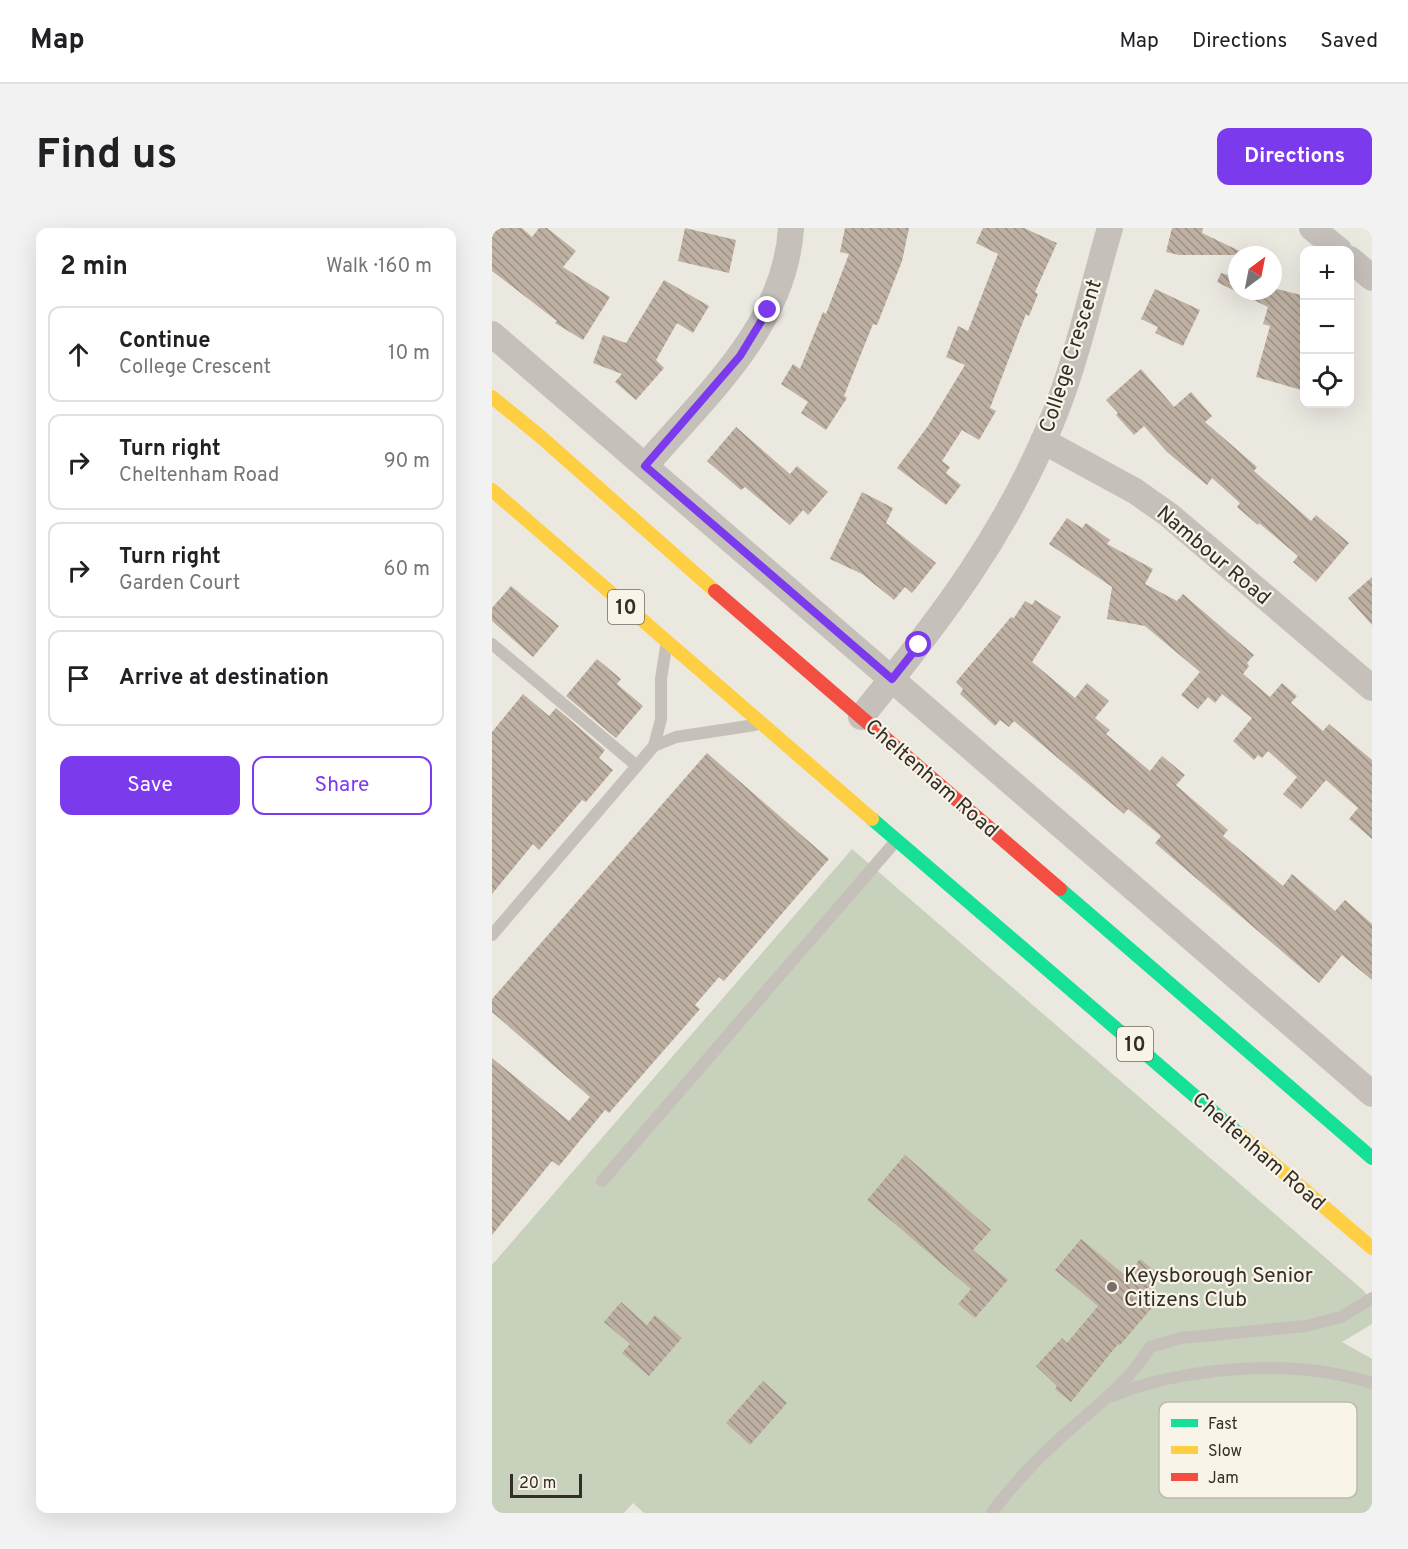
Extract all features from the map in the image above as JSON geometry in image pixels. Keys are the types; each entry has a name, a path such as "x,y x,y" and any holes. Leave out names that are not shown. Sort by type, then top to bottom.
{"main road":[{"name":"Cheltenham Road","path":"492,397 1372,1158"},
{"name":"Cheltenham Road","path":"492,490 1372,1248"}],"street":[{"path":"645,466 740,356 756,333 777,289 790,240 790,228"},
{"name":"College Crescent","path":"861,717 951,604 979,563 1024,484 1067,381 1110,228"},
{"path":"1312,228 1334,246"},
{"path":"1354,262 1372,278"},
{"path":"492,334 1372,1094"},
{"name":"Nambour Road","path":"1043,441 1135,491 1169,515 1372,688"}],"lane":[{"path":"492,935 654,746 661,719 661,680 666,642"},
{"path":"492,644 637,766"},
{"path":"654,746 676,737 761,724"},
{"path":"602,1181 897,840"},
{"path":"992,1513 1002,1499 1047,1451 1104,1402 1138,1366 1150,1347 1181,1338 1306,1326 1341,1317 1372,1298"},
{"path":"1104,1402 1137,1386 1210,1371 1237,1369 1272,1368 1304,1371 1361,1379 1372,1383"}],"green space":[{"path":"852,849 1364,1291 1372,1303 1372,1324 1342,1342 1372,1359 1372,1513 644,1513 633,1503 624,1513 492,1513 492,1265"}],"building":[{"path":"492,228 522,228 532,237 539,228 547,228 576,251 563,267 610,297 583,340 555,323 557,321 492,271"},
{"path":"685,228 736,240 729,273 678,261"},
{"path":"845,228 909,228 902,261 877,325 873,324 844,396 847,398 826,430 801,413 808,402 781,384 793,364 800,369 823,312 826,314 849,254 840,252"},
{"path":"983,228 1024,228 1057,243 1035,292 1038,294 1029,316 1026,314 990,408 996,411 979,440 962,430 942,461 950,467 946,473 961,485 946,505 897,468 928,426 965,365 946,357 958,326 968,331 998,254 976,243"},
{"path":"1172,228 1203,228 1202,233 1229,246 1228,255 1179,255 1166,252"},
{"path":"1221,273 1228,275 1228,287 1217,282"},
{"path":"664,280 709,306 693,333 677,323 656,360 664,368 636,400 615,382 622,374 593,363 603,335 626,343"},
{"path":"1155,289 1200,310 1183,346 1155,333 1158,327 1141,319"},
{"path":"1282,290 1300,295 1300,390 1256,377 1270,326 1263,324 1268,307 1254,300 1282,300"},
{"path":"1141,369 1174,407 1191,392 1212,416 1205,422 1257,467 1254,471 1311,521 1316,515 1349,543 1316,582 1293,562 1298,556 1237,507 1240,503 1212,478 1207,485 1167,452 1144,426 1134,435 1116,415 1118,413 1106,400"},
{"path":"736,427 790,474 797,466 828,492 808,515 803,510 790,525 745,487 741,490 707,461"},
{"path":"862,492 893,508 886,523 936,563 912,593 905,587 894,600 862,574 830,559"},
{"path":"1067,518 1082,528 1086,523 1110,540 1107,544 1153,569 1145,584 1177,601 1183,594 1254,655 1247,663 1249,666 1243,674 1270,697 1282,683 1297,696 1291,703 1323,731 1329,724 1372,760 1372,839 1349,819 1358,808 1326,780 1301,809 1283,794 1297,777 1268,751 1262,758 1258,755 1254,760 1233,741 1252,718 1222,694 1215,703 1208,697 1198,709 1181,695 1200,672 1145,626 1107,619 1112,587 1049,544"},
{"path":"1372,577 1372,625 1348,598"},
{"path":"511,586 559,626 533,657 492,621 492,608"},
{"path":"1035,600 1061,617 1032,662 1075,698 1087,683 1109,701 1095,718 1110,730 1106,734 1150,771 1162,756 1185,775 1176,785 1228,830 1223,836 1283,886 1292,874 1335,911 1345,900 1372,924 1372,980 1342,955 1319,983 1155,843 1161,836 1128,809 1124,814 1014,721 1009,727 1000,720 995,726 960,694 963,689 956,682 1011,617 1014,618 1025,601 1032,605"},
{"path":"597,659 621,679 617,684 643,706 616,738 566,696"},
{"path":"523,694 549,716 556,708 605,750 599,758 613,770 586,802 582,800 539,850 533,844 492,894 492,732"},
{"path":"707,753 829,859 724,981 719,977 695,1005 700,1009 609,1113 605,1110 559,1166 552,1161 492,1235 492,1058 569,1121 590,1097 492,1012 492,999"},
{"path":"905,1155 991,1230 973,1250 1008,1280 975,1318 958,1304 971,1289 867,1200"},
{"name":"Keysborough Senior Citizens Club","path":"1081,1239 1126,1276 1140,1259 1160,1275 1144,1293 1156,1303 1120,1345 1118,1344 1071,1402 1055,1389 1057,1386 1036,1366 1062,1338 1067,1343 1098,1306 1055,1270"},
{"path":"621,1302 647,1325 655,1315 682,1338 649,1376 622,1353 630,1344 604,1322"},
{"path":"763,1381 787,1403 750,1445 726,1423"}],"traffic: fast":[{"path":"872,819 1239,1134"},
{"path":"1060,889 1372,1158"}],"traffic: slow":[{"path":"492,397 541,437 715,591"},
{"path":"492,490 872,819"},
{"path":"1239,1134 1372,1248"}],"traffic: jam":[{"path":"715,591 1060,889"}],"place":[{"name":"Keysborough Senior Citizens Club","path":"1112,1287"}],"route":[{"path":"768,310 740,356 645,466 892,679 919,645"}]}
